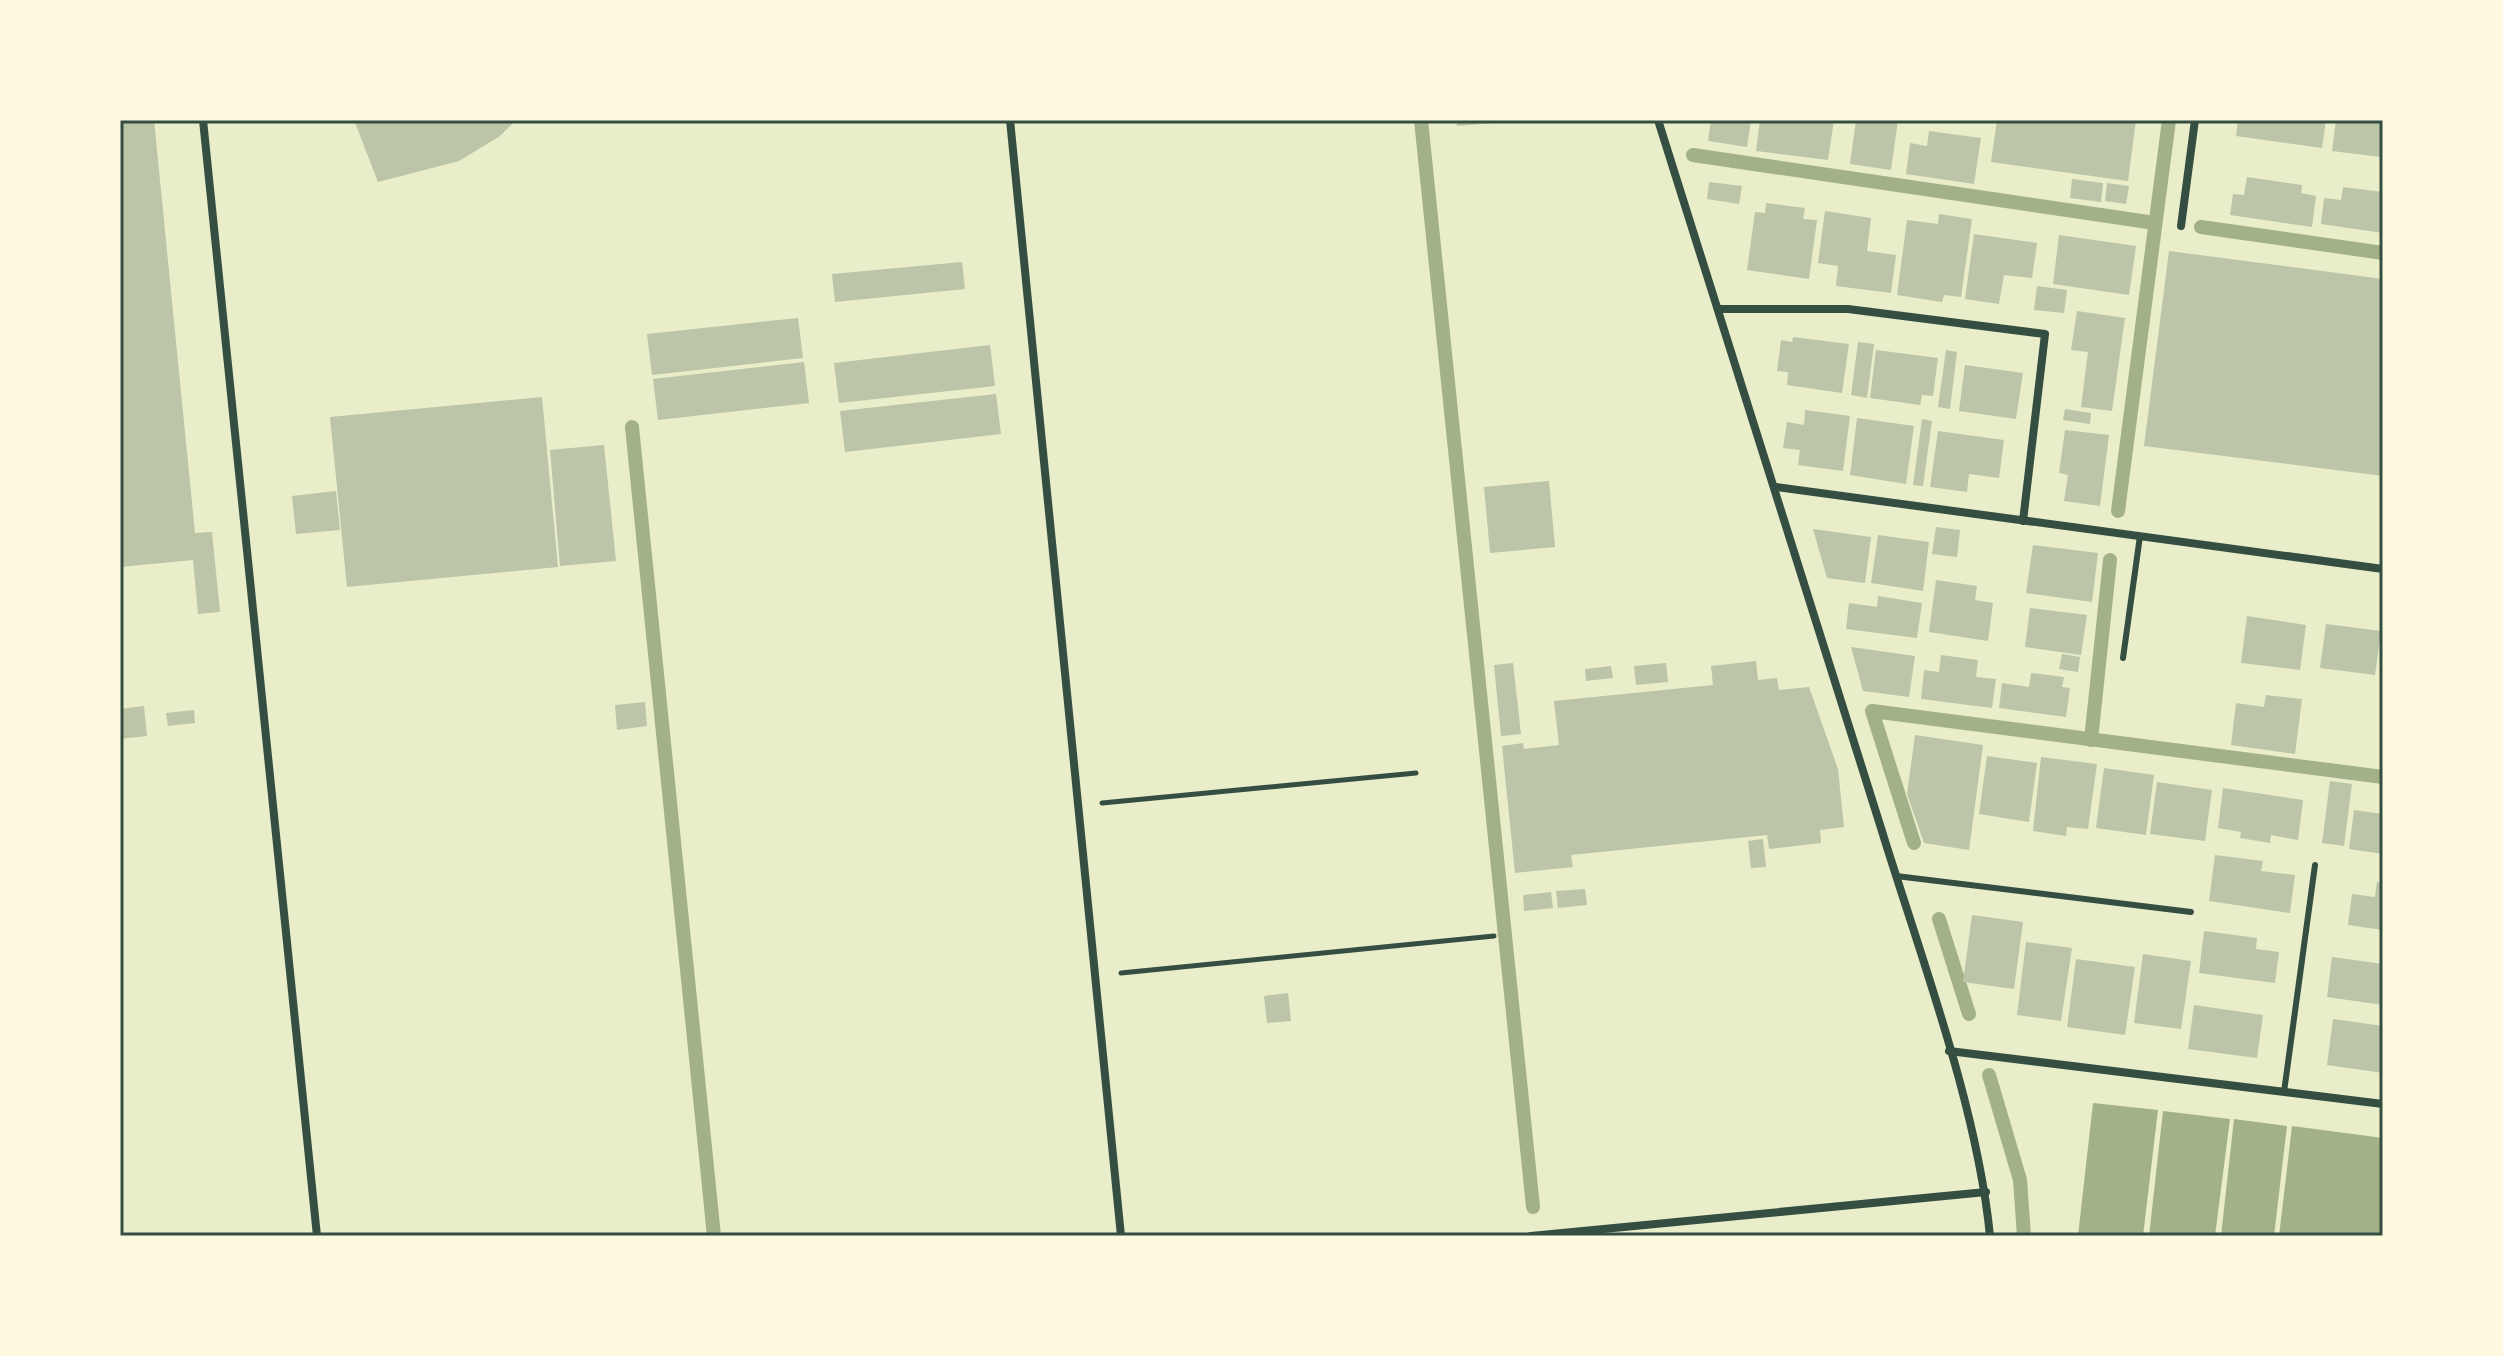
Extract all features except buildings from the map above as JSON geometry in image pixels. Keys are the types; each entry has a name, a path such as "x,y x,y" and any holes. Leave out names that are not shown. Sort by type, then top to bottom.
{"street":[{"path":"203,120 317,1236"},
{"path":"1010,120 1121,1236"},
{"path":"1658,120 1776,487 1949,1051 1986,1192 1990,1236"},
{"path":"2181,226 2195,120"},
{"path":"1718,309 1848,309 2045,334 2023,521"},
{"path":"1776,487 2383,569"},
{"path":"1949,1051 2383,1104"},
{"path":"1531,1236 1986,1192"}],"lane":[{"path":"2123,658 2140,536"},
{"path":"2284,1092 2315,865"},
{"path":"1896,876 2191,912"}],"path":[{"path":"1078,806 1416,773"},
{"path":"1095,976 1494,936"}],"shaded area":[{"path":"2093,1103 2158,1110 2143,1236 2078,1236"},
{"path":"2163,1111 2230,1119 2215,1236 2149,1236"},
{"path":"2234,1119 2287,1126 2274,1236 2221,1236"},
{"path":"2292,1126 2383,1138 2383,1236 2279,1236"}],"waterway":[{"path":"1421,120 1533,1207"},
{"path":"2118,511 2169,120"},
{"path":"1693,155 2155,223"},
{"path":"2201,227 2383,253"},
{"path":"632,427 714,1236"},
{"path":"2091,740 2110,560"},
{"path":"1914,843 1872,711 2383,777"},
{"path":"1939,919 1969,1014"},
{"path":"1989,1075 2020,1180 2024,1236"}]}
